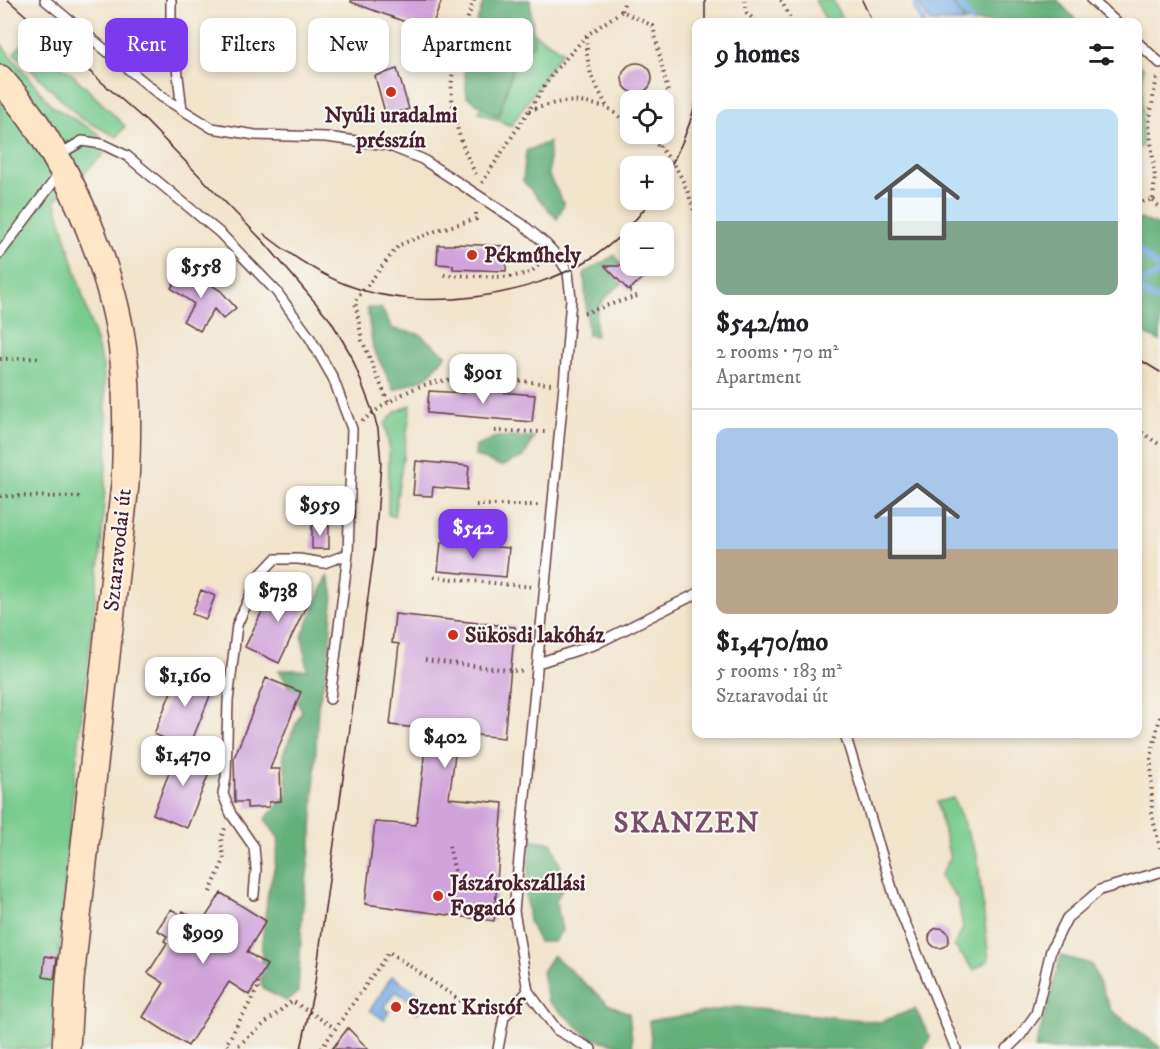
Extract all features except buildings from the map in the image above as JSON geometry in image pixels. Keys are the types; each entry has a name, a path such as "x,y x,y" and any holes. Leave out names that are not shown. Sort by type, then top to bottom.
{"street":[{"name":"Sztaravodai út","path":"0,79 36,124 59,163 90,232 113,302 124,360 128,422 125,484 70,980 66,1049"}],"lane":[{"path":"45,0 162,97 212,128 255,135 326,136 387,145 422,159 522,224 551,249 568,272 571,299 560,433 514,911 528,991 556,1030 591,1049"},
{"path":"171,0 182,111"},
{"path":"1092,0 1112,18"},
{"path":"1142,47 1160,63"},
{"path":"0,253 59,163 82,141 102,144 127,156 219,233 276,291 310,338 333,378 352,429 348,554 330,699"},
{"path":"254,895 256,869 254,847 231,814 223,794 226,777 228,701 237,625 259,576 275,559 299,559 324,563 348,554"},
{"path":"538,663 596,644 692,596"},
{"path":"846,738 895,898 956,1049"},
{"path":"1007,1049 1020,1036 1035,1014 1051,950 1067,918 1100,890 1160,872"},
{"path":"498,1049 504,1017 528,991"}],"path":[{"path":"474,0 452,72 453,117 469,162 482,184 553,73 587,35 622,11 625,0"},
{"path":"745,0 747,13 752,18"},
{"path":"781,0 790,18"},
{"path":"622,11 653,26 668,90"},
{"path":"587,35 586,56 591,75 607,108"},
{"path":"1160,75 1154,92 1149,124 1155,177 1153,199 1160,210"},
{"path":"529,111 551,103 574,99 607,108 620,118"},
{"path":"655,144 674,162 686,183 692,203"},
{"path":"660,148 661,144"},
{"path":"388,402 362,340 355,301 399,245 476,219 475,193"},
{"path":"1142,202 1153,199"},
{"path":"444,275 509,277 530,273 540,265 551,249"},
{"path":"569,318 640,295"},
{"path":"0,359 38,358"},
{"path":"352,429 388,402 418,387 458,379 564,385"},
{"path":"495,431 560,433"},
{"path":"1142,432 1160,445"},
{"path":"0,496 84,497"},
{"path":"476,505 553,504"},
{"path":"434,577 546,588"},
{"path":"425,660 536,673"},
{"path":"1160,717 1151,757 1152,815 1160,848"},
{"path":"210,892 224,860 221,838 231,814"},
{"path":"449,846 456,877 465,880"},
{"path":"321,1049 389,952 477,1012 504,1017"},
{"path":"258,980 258,988 226,1045 233,1049 292,1001 335,1028"}],"green space":[{"path":"484,0 530,0 532,18 478,18"},
{"path":"815,0 833,0 841,18 825,18"},
{"path":"927,0 1057,0 1074,18 940,18"},
{"path":"535,34 562,51 511,126 479,112 495,72 533,72 533,35"},
{"path":"0,43 18,65 18,72 24,72 52,106 99,134 104,154 55,200 103,366 108,437 101,551 72,799 51,1049 0,1049"},
{"path":"1142,67 1143,68 1142,146"},
{"path":"33,72 69,72 125,126 117,137 80,118"},
{"path":"465,72 512,72 499,117 467,97"},
{"path":"549,142 549,176 564,204 557,219 523,181 526,151"},
{"path":"1142,220 1160,226 1160,341 1142,332"},
{"path":"615,255 620,262 612,272 622,284 603,300 597,311 596,336 588,335 584,273"},
{"path":"367,308 381,308 393,329 419,334 446,355 427,377 394,390 373,348"},
{"path":"411,405 394,517 388,514 389,447 385,424 395,412"},
{"path":"496,437 534,437 524,457 501,466 475,456 476,446"},
{"path":"328,575 333,591 329,661 318,705 312,834 302,915 298,992 287,1001 265,990 261,985 262,943 268,892 279,839 265,819 288,794 283,754 302,710 279,670 307,670 302,636"},
{"path":"953,798 977,855 989,960 974,970 954,946 963,928 958,899 940,877 950,858 937,802"},
{"path":"531,839 552,843 566,881 556,901 562,930 554,942 539,942 529,922 526,895"},
{"path":"553,955 608,1004 629,1013 633,1049 591,1038 548,1001 542,972"},
{"path":"1061,956 1091,964 1111,1010 1160,1049 1035,1049"},
{"path":"737,1007 880,1022 915,1009 930,1037 924,1049 652,1049 649,1021"}],"water":[{"path":"920,0 950,0 962,18 927,18 919,5"},
{"path":"392,976 427,999 418,1013 409,1008 413,1002 395,991 384,1008 389,1012 384,1020 370,1010"}],"waterway":[{"path":"916,0 916,8 921,18"},
{"path":"957,0 969,18"},
{"path":"1142,254 1160,268"},
{"path":"1142,282 1160,273"},
{"path":"1142,292 1160,301"}],"tram line":[{"path":"8,0 146,121 264,242 331,321 351,355 378,429 381,463 375,546 314,989 301,1049"},
{"path":"705,0 705,18"},
{"path":"862,0 870,18"},
{"path":"674,161 692,115"},
{"path":"264,234 305,263 350,286 409,299 441,300 507,291 538,283 567,271 593,257 617,239 643,210"},
{"path":"1142,361 1160,372"}],"place":[{"name":"Nyúli uradalmi présszín","path":"391,92"},
{"name":"Pékműhely","path":"472,255"},
{"name":"Sükösdi lakóház","path":"453,635"},
{"name":"Jászárokszállási Fogadó","path":"438,896"},
{"name":"Szent Kristóf","path":"396,1007"}],"district":[{"name":"SKANZEN","path":"687,823"}]}
